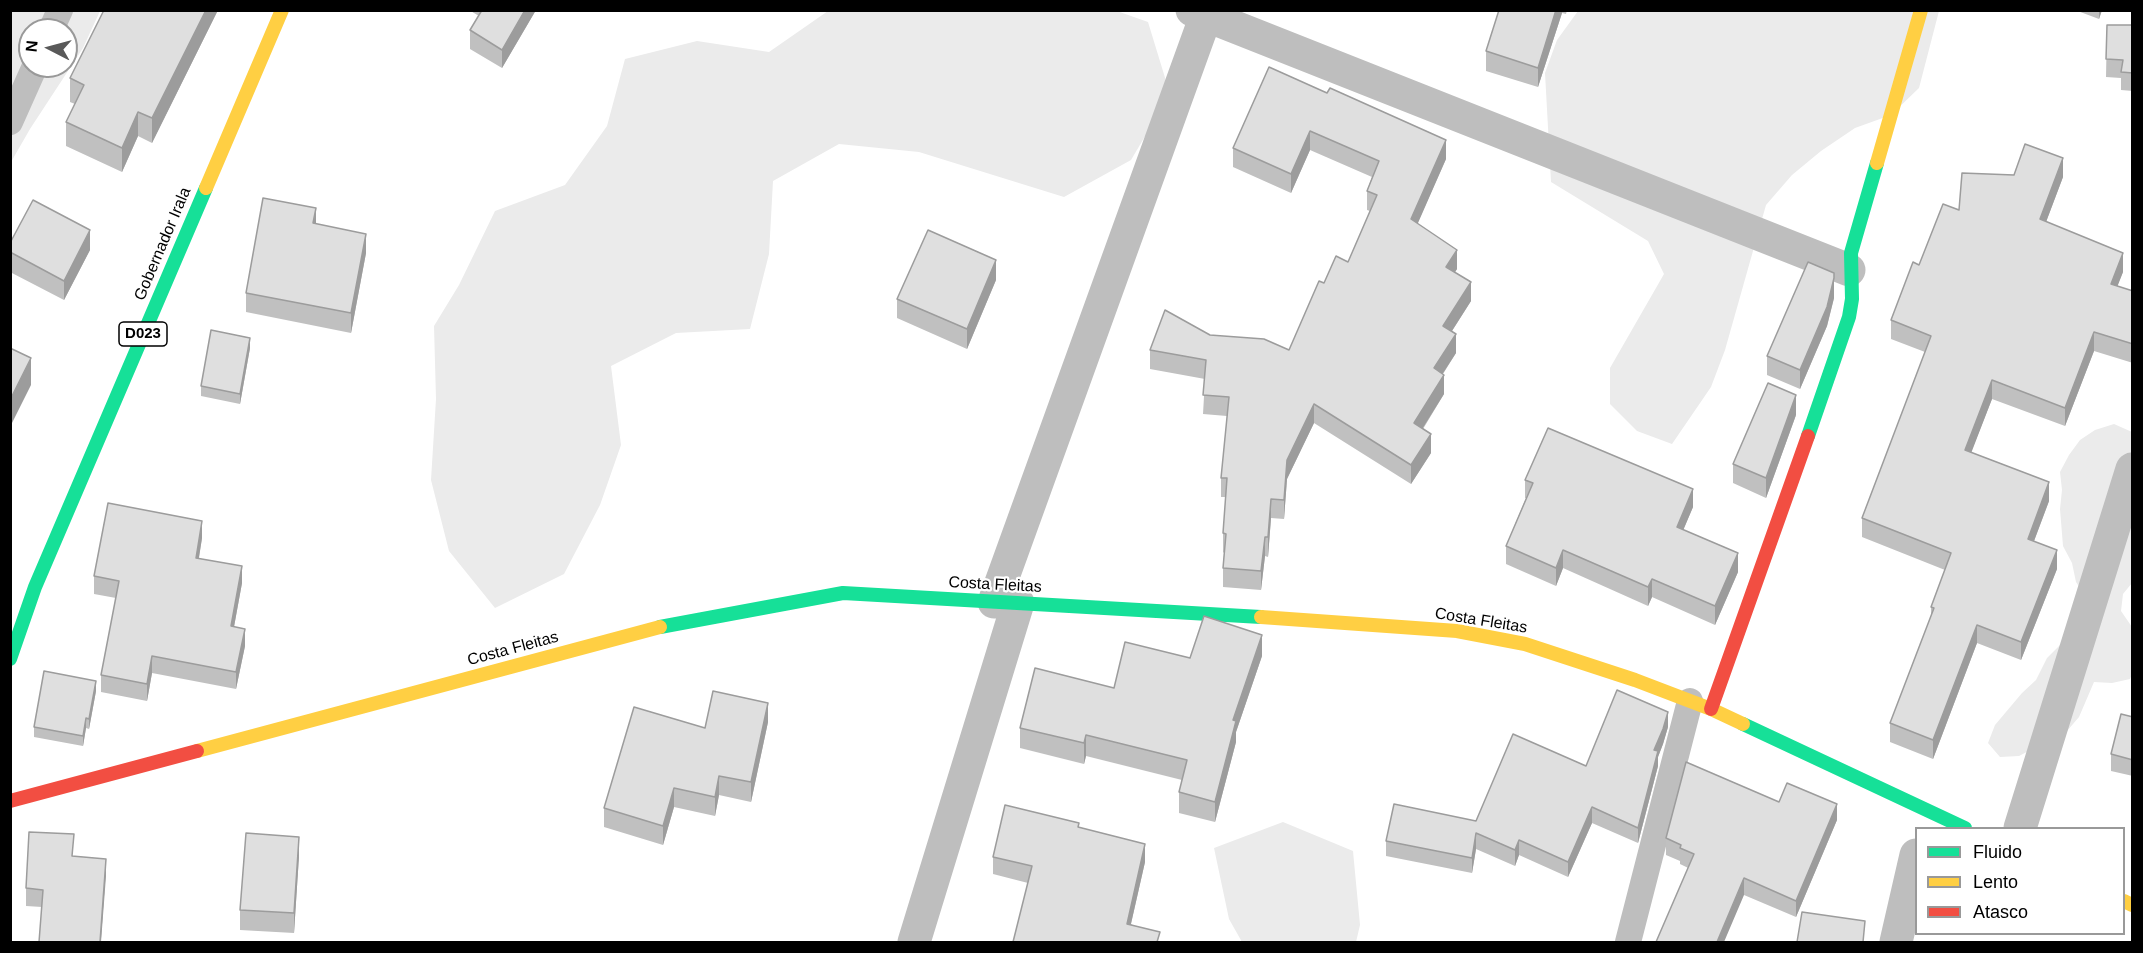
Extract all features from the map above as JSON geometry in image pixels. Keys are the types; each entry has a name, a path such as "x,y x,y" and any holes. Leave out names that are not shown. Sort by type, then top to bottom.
{"main road":[{"name":"Gobernador Irala","path":"10,659 35,587 282,10"},
{"path":"1701,705 1844,335 1851,310 1852,288 1849,270 1851,253 1921,10"},
{"name":"Costa Fleitas","path":"10,801 677,622 843,593 1216,614 1457,631 1525,644 1635,680 1701,705 1925,820 1960,827"}],"street":[{"path":"914,942 1006,602 1202,13 1849,270"},
{"path":"2020,827 2133,469"},
{"path":"1896,942 1915,863"}],"lane":[{"path":"10,122 30,78"},
{"path":"1628,942 1701,705"}],"shaded area":[{"path":"1114,10 1148,22 1170,94 1131,160 1064,197 919,152 839,144 773,181 769,254 750,329 676,333 611,366 621,445 600,505 564,574 495,608 449,551 431,480 436,399 434,326 459,285 495,211 565,185 607,126 625,59 697,41 769,52 828,11"},
{"path":"11,11 100,11 78,56 78,18 18,18 18,78 63,78 11,162"},
{"path":"1578,11 1939,11 1919,88 1891,115 1855,128 1821,151 1792,175 1766,205 1725,350 1711,387 1672,444 1637,431 1610,404 1610,368 1664,274 1648,241 1551,182 1545,73 1557,40"},
{"path":"2114,424 2132,432 2132,583 2123,594 2121,611 2132,627 2132,674 2130,679 2112,683 2094,682 2079,717 2067,731 2019,756 2000,757 1988,743 1995,725 2036,680 2047,658 2061,644 2086,597 2076,582 2072,563 2063,546 2060,472 2080,440 2095,430"},
{"path":"1283,822 1353,851 1360,925 1356,942 1242,942 1229,919 1214,848"}],"building":[{"path":"104,10 206,10 152,118 138,112 122,148 66,122 84,85 70,78 78,78 78,62"},
{"path":"482,10 525,10 502,50 470,30"},
{"path":"1499,10 1556,10 1538,68 1486,51"},
{"path":"2107,25 2133,25 2133,73 2121,72 2123,60 2106,59"},
{"path":"1269,67 1327,93 1330,88 1446,140 1411,219 1457,250 1446,267 1471,282 1443,326 1456,334 1434,368 1444,375 1414,423 1431,434 1411,465 1314,404 1287,460 1284,500 1271,499 1268,537 1265,537 1261,571 1223,568 1227,478 1221,478 1229,397 1203,395 1206,360 1150,350 1165,310 1210,335 1264,339 1289,350 1319,281 1324,283 1336,256 1348,262 1377,195 1367,191 1379,161 1310,131 1291,174 1233,148"},
{"path":"2025,144 2063,158 2040,219 2123,253 2111,284 2133,291 2133,344 2094,332 2065,408 1992,380 1965,450 2049,482 2028,539 2057,550 2021,642 1977,625 1933,740 1890,723 1934,608 1931,607 1951,553 1862,518 1931,336 1891,320 1913,262 1919,265 1943,204 1959,210 1962,173 2014,175"},
{"path":"263,198 316,208 313,223 366,234 351,313 246,293"},
{"path":"33,200 90,230 64,281 10,252 10,243"},
{"path":"928,230 996,260 967,329 897,299"},
{"path":"1808,262 1834,273 1834,278 1827,307 1800,370 1767,356"},
{"path":"211,330 250,338 240,394 201,386"},
{"path":"10,348 31,358 10,400"},
{"path":"1768,383 1796,395 1766,478 1733,464"},
{"path":"1548,428 1693,489 1677,527 1738,553 1715,606 1652,579 1648,587 1563,550 1556,568 1506,546 1533,483 1525,480"},
{"path":"108,503 202,521 196,558 242,566 231,626 245,629 236,672 152,656 147,684 101,675 119,581 94,576"},
{"path":"1204,616 1262,635 1233,720 1236,721 1215,802 1179,792 1187,760 1086,735 1084,743 1020,728 1035,668 1114,688 1125,642 1190,658"},
{"path":"44,671 96,681 89,719 86,718 83,736 34,727"},
{"path":"1617,690 1668,712 1654,750 1658,751 1638,828 1592,807 1568,862 1519,840 1515,850 1476,833 1472,858 1386,841 1394,804 1476,821 1513,734 1586,766"},
{"path":"713,691 768,703 751,782 719,776 715,797 674,788 663,826 604,808 634,707 705,728"},
{"path":"2121,714 2133,717 2133,760 2111,754"},
{"path":"1686,762 1779,802 1787,783 1837,804 1796,901 1744,878 1717,942 1656,942 1694,854 1666,838"},
{"path":"1005,805 1079,823 1078,827 1145,844 1127,924 1160,932 1157,942 1013,942 1032,866 993,857"},
{"path":"29,832 74,834 72,856 106,859 100,942 39,942 43,890 26,888"},
{"path":"246,833 299,837 294,913 240,910"},
{"path":"1802,912 1865,921 1863,942 1797,942"}],"traffic: fast":[{"path":"1808,436 1849,317 1852,299 1851,253 1877,163"},
{"path":"10,659 35,587 206,188"},
{"path":"660,627 843,593 1261,617"},
{"path":"1743,724 1963,827"}],"traffic: slow":[{"path":"206,188 282,10"},
{"path":"1877,163 1921,10"},
{"path":"1261,617 1457,631 1525,644 1635,680 1711,709 1743,724"},
{"path":"197,751 660,627"},
{"path":"2125,902 2132,905"}],"traffic: jam":[{"path":"1711,709 1808,436"},
{"path":"10,801 197,751"}]}
